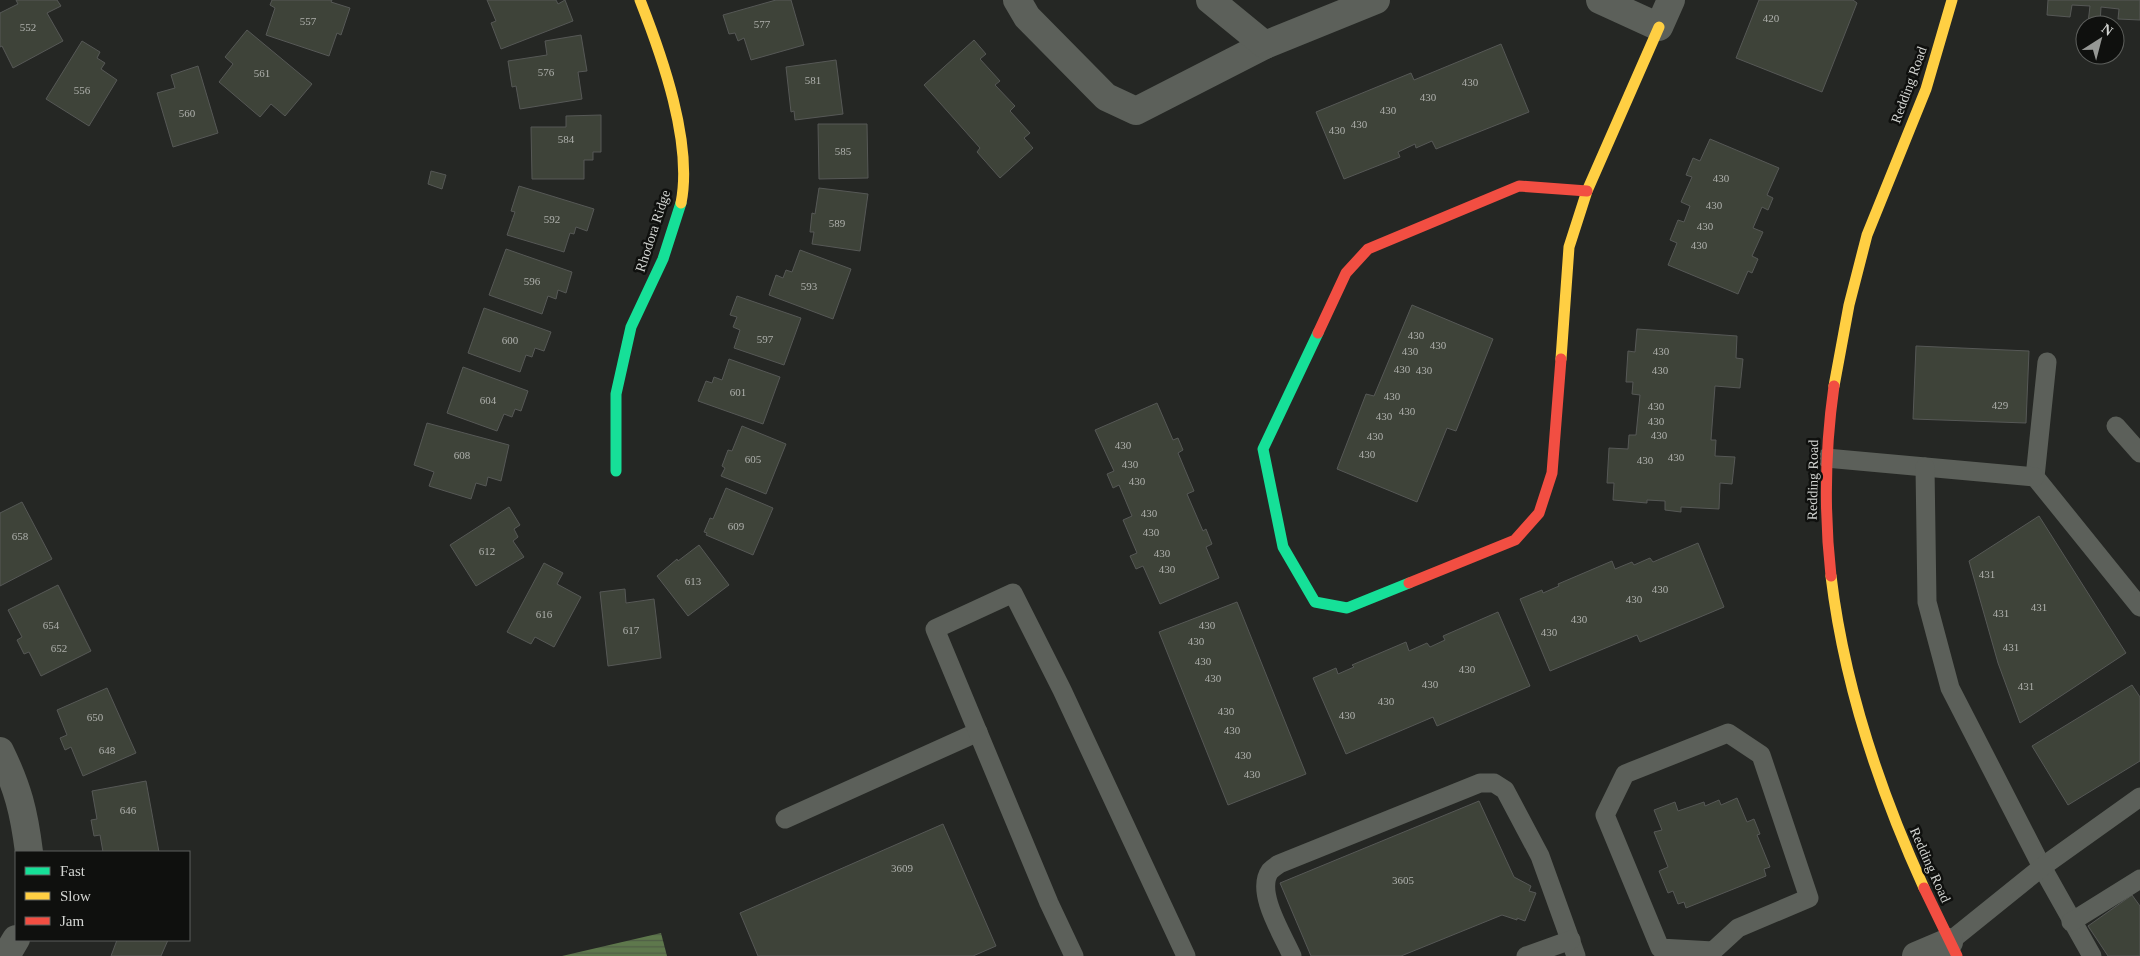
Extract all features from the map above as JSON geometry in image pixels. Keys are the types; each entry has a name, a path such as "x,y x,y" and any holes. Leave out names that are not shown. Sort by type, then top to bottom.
{"street":[{"name":"Rhodora Ridge","path":"616,471 616,394 631,327 663,259 679,211 684,186 680,140 671,93 662,56 640,0"},
{"path":"1017,0 1027,17 1106,97 1136,111 1265,45 1376,0"},
{"path":"1210,0 1265,45"},
{"path":"1600,0 1659,27"},
{"path":"1586,191 1519,186 1368,249 1346,272 1264,450 1283,546 1315,602 1347,608 1515,540 1539,513 1552,473 1569,246 1586,191 1671,0"},
{"name":"Redding Road","path":"1952,0 1922,99 1877,206 1862,252 1841,336 1832,391 1826,458 1828,536 1834,601 1845,666 1878,779 1919,880 1953,949"},
{"path":"0,751 15,782 24,815 30,851"},
{"path":"6,956 15,941"},
{"path":"1916,956 1953,949"}],"lane":[{"path":"2047,362 2035,477 2140,606"},
{"path":"2116,426 2140,453"},
{"path":"1826,458 2035,477"},
{"path":"1925,467 1927,602 1950,688 2071,922 2092,956"},
{"path":"1074,956 1046,894 935,629 1012,593 1062,690 1186,956"},
{"path":"785,820 978,732"},
{"path":"1728,733 1761,755 1809,898 1738,928 1715,953 1660,948 1605,816 1625,774 1728,733"},
{"path":"1292,956 1265,896 1265,884 1270,872 1279,864 1480,783 1494,782 1505,790 1540,856 1573,948 1526,956"},
{"path":"1953,949 2042,867 2110,821 2140,797"},
{"path":"2071,922 2140,879"}],"shaded area":[{"path":"661,933 667,956 562,956"}],"building":[{"path":"16,0 57,0 61,6 47,13 63,41 13,68 2,46 0,47 0,13 18,4"},
{"path":"272,0 332,0 331,2 350,8 341,35 337,33 329,56 266,35 275,8 270,5"},
{"path":"487,0 556,0 558,4 565,0 573,21 501,49 491,23 496,21"},
{"path":"776,0 791,0 804,45 751,60 744,38 738,41 735,33 729,34 723,15"},
{"path":"1759,0 1853,0 1857,3 1822,92 1736,58"},
{"path":"2048,0 2140,0 2140,20 2125,19 2125,15 2118,15 2119,9 2101,7 2101,15 2089,15 2090,6 2072,5 2070,17 2047,15"},
{"path":"247,30 312,84 285,116 271,104 260,117 219,82 233,64 225,57"},
{"path":"581,35 587,71 578,72 582,99 520,109 516,86 512,87 508,61 547,55 545,41"},
{"path":"974,40 986,54 980,59 1000,81 995,85 1015,106 1010,111 1030,133 1024,138 1033,148 1000,178 977,152 980,148 924,85"},
{"path":"82,41 100,52 97,58 105,63 101,69 117,80 89,126 46,99"},
{"path":"1501,44 1529,112 1436,149 1432,141 1416,148 1415,144 1398,152 1400,157 1344,179 1316,112 1411,73 1414,80"},
{"path":"836,60 843,114 795,120 794,111 791,112 786,67"},
{"path":"198,66 218,133 173,147 157,93 175,88 171,75"},
{"path":"601,115 601,152 593,152 593,160 584,160 584,179 532,179 531,127 566,127 566,116"},
{"path":"818,124 867,124 868,178 819,179"},
{"path":"1710,139 1779,168 1767,195 1773,198 1768,210 1762,207 1753,228 1763,232 1752,256 1758,259 1752,273 1748,271 1738,294 1668,265 1677,243 1670,240 1678,220 1684,222 1690,206 1681,202 1692,177 1686,175 1693,158 1700,161"},
{"path":"431,171 446,175 442,189 428,184"},
{"path":"519,186 594,209 587,231 576,227 574,234 570,233 564,252 507,235 515,212 511,211"},
{"path":"819,188 868,194 860,251 812,244 814,232 810,232 812,213 815,214"},
{"path":"506,249 572,272 566,293 558,290 556,299 548,296 542,314 489,295"},
{"path":"800,250 851,269 833,319 769,295 776,275 783,278 786,270 792,272"},
{"path":"737,296 801,318 784,365 734,348 740,330 733,327 737,317 730,315"},
{"path":"1412,305 1493,339 1456,431 1447,428 1417,502 1337,469 1366,394 1374,396"},
{"path":"484,308 551,332 544,351 535,348 532,357 526,355 520,372 468,353"},
{"path":"1637,329 1737,336 1736,358 1743,359 1740,388 1715,386 1711,440 1716,440 1715,456 1735,457 1732,484 1720,483 1719,509 1681,507 1681,512 1665,510 1665,501 1647,500 1647,503 1613,500 1614,483 1607,483 1609,448 1628,449 1629,435 1636,435 1640,395 1632,394 1633,382 1626,382 1628,351 1635,352"},
{"path":"1916,346 2029,351 2026,423 1913,419"},
{"path":"729,359 780,377 763,424 698,401 706,381 712,383 714,377 722,380"},
{"path":"463,367 528,391 521,411 515,409 512,417 504,414 497,431 447,413"},
{"path":"1157,403 1173,440 1178,438 1183,450 1178,453 1194,491 1187,494 1203,531 1206,529 1212,544 1206,547 1219,578 1160,604 1143,566 1136,569 1130,556 1137,553 1123,520 1132,516 1119,485 1113,488 1107,474 1114,471 1095,430"},
{"path":"427,423 509,445 501,481 488,477 486,486 476,483 471,499 429,486 434,472 414,465"},
{"path":"742,426 786,444 766,494 721,476 725,468 722,466 728,450 732,451"},
{"path":"726,488 773,508 753,555 706,535 707,533 704,532 710,518 713,519"},
{"path":"22,502 52,559 0,586 0,513"},
{"path":"509,507 520,525 514,529 518,537 513,541 524,557 476,586 450,545"},
{"path":"2039,516 2126,653 2020,723 1998,663 1969,561"},
{"path":"1698,543 1724,607 1640,642 1637,635 1550,671 1520,599 1542,590 1543,593 1559,586 1558,584 1612,561 1615,569 1632,562 1634,565 1650,558 1653,562"},
{"path":"699,545 729,585 688,616 657,576 677,559 678,561"},
{"path":"544,563 563,573 557,584 581,597 554,647 535,637 531,644 507,632"},
{"path":"58,585 91,651 41,676 29,652 24,654 17,640 22,637 8,610"},
{"path":"625,589 626,603 654,599 661,658 608,666 600,592"},
{"path":"1237,602 1306,774 1228,805 1159,632"},
{"path":"1498,612 1530,686 1437,726 1433,717 1346,754 1313,678 1336,668 1338,674 1354,667 1352,665 1406,642 1409,651 1427,643 1430,647 1445,640 1443,636"},
{"path":"2132,685 2140,697 2140,761 2068,805 2032,746"},
{"path":"107,688 136,753 83,776 71,747 65,750 60,738 67,735 57,710"},
{"path":"146,781 159,851 103,851 100,835 94,836 91,820 97,819 92,791"},
{"path":"1737,798 1747,822 1754,819 1760,834 1757,835 1770,867 1764,869 1766,876 1686,908 1684,902 1678,904 1673,891 1668,893 1659,871 1668,867 1654,832 1662,830 1654,810 1675,802 1678,811 1704,802 1705,806 1719,800 1721,805"},
{"path":"1479,801 1514,877 1531,886 1529,891 1536,893 1525,921 1502,915 1401,956 1311,956 1280,883"},
{"path":"943,824 996,946 973,956 758,956 740,913"},
{"path":"2132,895 2140,906 2140,956 2108,956 2088,926"},
{"path":"117,941 168,941 161,956 111,956"}],"traffic: fast":[{"path":"616,471 616,394 631,327 663,259 681,203"},
{"path":"1318,333 1263,449 1283,547 1315,602 1347,608 1409,583"}],"traffic: slow":[{"path":"640,0 666,73 679,127 684,179 681,203"},
{"path":"1834,386 1849,305 1867,235 1926,89 1952,0"},
{"path":"1561,359 1569,247 1587,191 1659,27"},
{"path":"1831,576 1837,617 1854,697 1878,775 1924,888"}],"traffic: jam":[{"path":"1318,333 1346,273 1368,249 1519,186 1587,191"},
{"path":"1409,583 1515,540 1539,513 1552,473 1561,359"},
{"path":"1831,576 1826,505 1827,457 1834,386"},
{"path":"1924,888 1957,956"}]}
